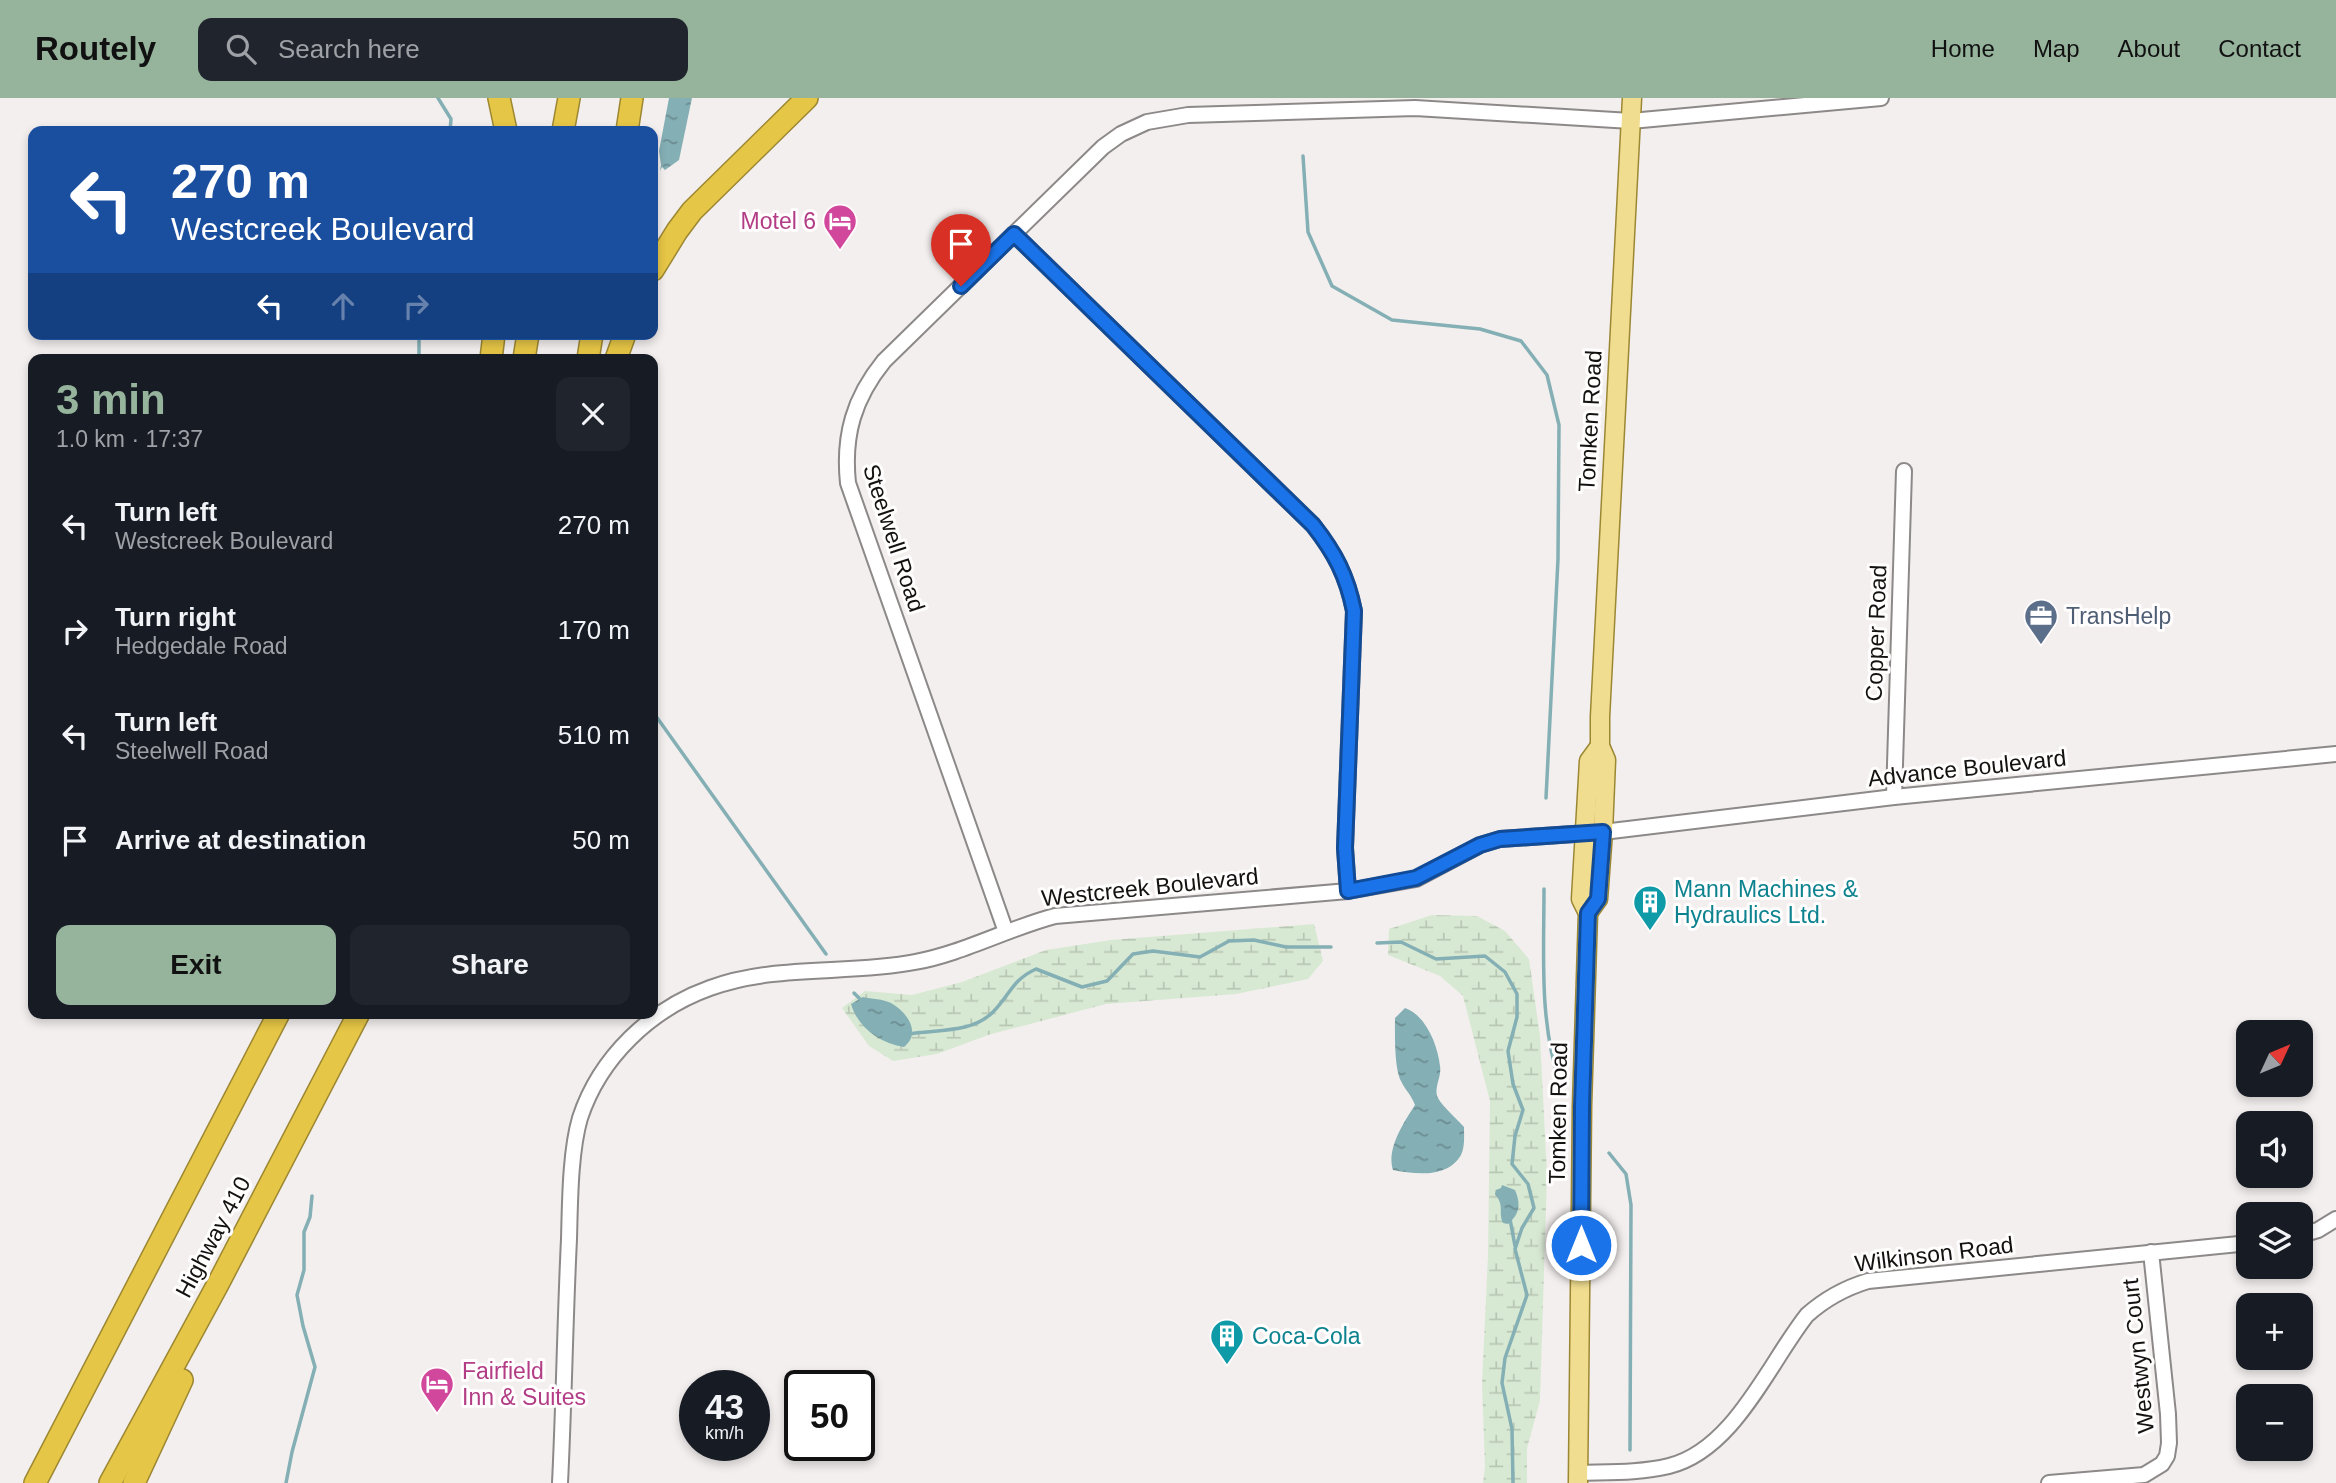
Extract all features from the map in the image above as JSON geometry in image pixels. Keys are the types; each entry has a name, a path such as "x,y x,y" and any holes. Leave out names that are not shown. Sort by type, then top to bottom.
{"highway":[{"path":"499,98 505,126"},
{"path":"564,126 569,98"},
{"path":"628,126 632,98"},
{"path":"658,262 692,211 807,98"},
{"name":"Highway 410","path":"35,1483 276,1019"},
{"name":"Highway 410","path":"110,1483 218,1284 356,1019"},
{"path":"134,1483 174,1395 212,1321 218,1284"}],"main road":[{"name":"Tomken Road","path":"1588,913 1598,899 1603,832 1606,760 1600,746 1632,98"},
{"name":"Tomken Road","path":"1579,1478 1582,1106 1588,913 1581,899 1589,761 1600,746"}],"street":[{"path":"1631,121 1881,98"},
{"name":"Steelwell Road","path":"1006,932 848,483 845,460 857,401 870,378 884,361 1103,147 1121,134 1165,118 1415,108 1631,121"},
{"path":"1014,234 1313,525 1328,543 1340,566 1348,584 1354,611 1345,848 1348,891"},
{"name":"Copper Road","path":"1894,797 1904,471"},
{"name":"Advance Boulevard","path":"1603,832 1894,797 2336,754"},
{"name":"Westcreek Boulevard","path":"658,1014 680,1000 713,987 764,975 889,967 919,962 1055,916 1348,891 1416,878 1480,845 1500,839 1603,832"},
{"name":"Westcreek Boulevard","path":"560,1483 573,1162 580,1120 599,1081 628,1040 652,1019"},
{"path":"2313,1232 2336,1219"},
{"name":"Wilkinson Road","path":"1579,1478 1671,1466 1706,1448 1739,1415 1807,1315 1819,1304 1851,1286 1868,1281 2236,1244"},
{"name":"Westwyn Court","path":"2049,1483 2144,1475 2162,1464 2167,1456 2168,1414 2151,1252"}],"green space":[{"path":"1432,915 1477,916 1505,931 1529,959 1540,1036 1547,1175 1540,1401 1527,1448 1527,1483 1483,1483 1485,1467 1482,1384 1488,1255 1490,1101 1463,996 1440,976 1388,955 1389,929"},
{"path":"1314,924 1323,961 1308,979 1236,994 1106,1004 988,1035 937,1054 893,1061 869,1046 842,1008 865,991 912,995 962,982 1046,950 1111,940"}],"water":[{"path":"669,98 692,98 679,160 665,170 662,167 660,171 659,151"},
{"path":"863,997 891,1003 907,1017 912,1035 904,1047 879,1038 859,1020 851,1004"},
{"path":"1405,1008 1419,1017 1430,1032 1440,1066 1436,1090 1438,1098 1464,1127 1461,1155 1447,1168 1430,1173 1393,1170 1391,1162 1397,1136 1415,1105 1401,1081 1396,1059 1395,1018"},
{"path":"1502,1185 1515,1190 1518,1200 1517,1213 1508,1224 1503,1223 1500,1202 1495,1194"}],"waterway":[{"path":"438,98 451,119 450,126"},
{"path":"1303,156 1308,232 1332,286 1392,320 1480,329 1521,341 1547,375 1559,425 1558,559 1546,798"},
{"path":"419,340 419,354"},
{"path":"658,719 826,954"},
{"path":"1544,889 1546,1012 1553,1060 1560,1084"},
{"path":"908,1034 964,1027 984,1019 999,1006 1016,983 1036,969 1082,987 1107,981 1133,954 1153,951 1200,957 1229,941 1254,940 1286,947 1331,947"},
{"path":"1377,943 1401,942 1436,959 1485,956 1505,972 1517,994 1517,1017 1508,1051 1513,1084 1523,1110 1515,1136 1512,1164 1528,1184 1534,1208 1522,1228 1515,1249 1527,1295 1505,1358 1502,1383 1512,1429 1513,1483"},
{"path":"854,993 862,1001"},
{"path":"1609,1153 1626,1174 1631,1205 1630,1450"},
{"path":"286,1483 315,1367 297,1295 304,1270 304,1232 310,1217 312,1196"},
{"path":"1510,1219 1515,1246"}],"place":[{"name":"Motel 6","path":"840,251"},
{"name":"TransHelp","path":"2041,646"},
{"name":"Mann Machines & Hydraulics Ltd.","path":"1650,932"},
{"name":"Coca-Cola","path":"1227,1366"},
{"name":"Fairfield Inn & Suites","path":"437,1414"}],"route":[{"path":"961,286 1014,234 1313,525 1328,543 1348,584 1354,611 1345,848 1348,891 1396,884 1416,878 1480,845 1500,839 1603,832 1598,899 1588,913 1581,1245"}]}
